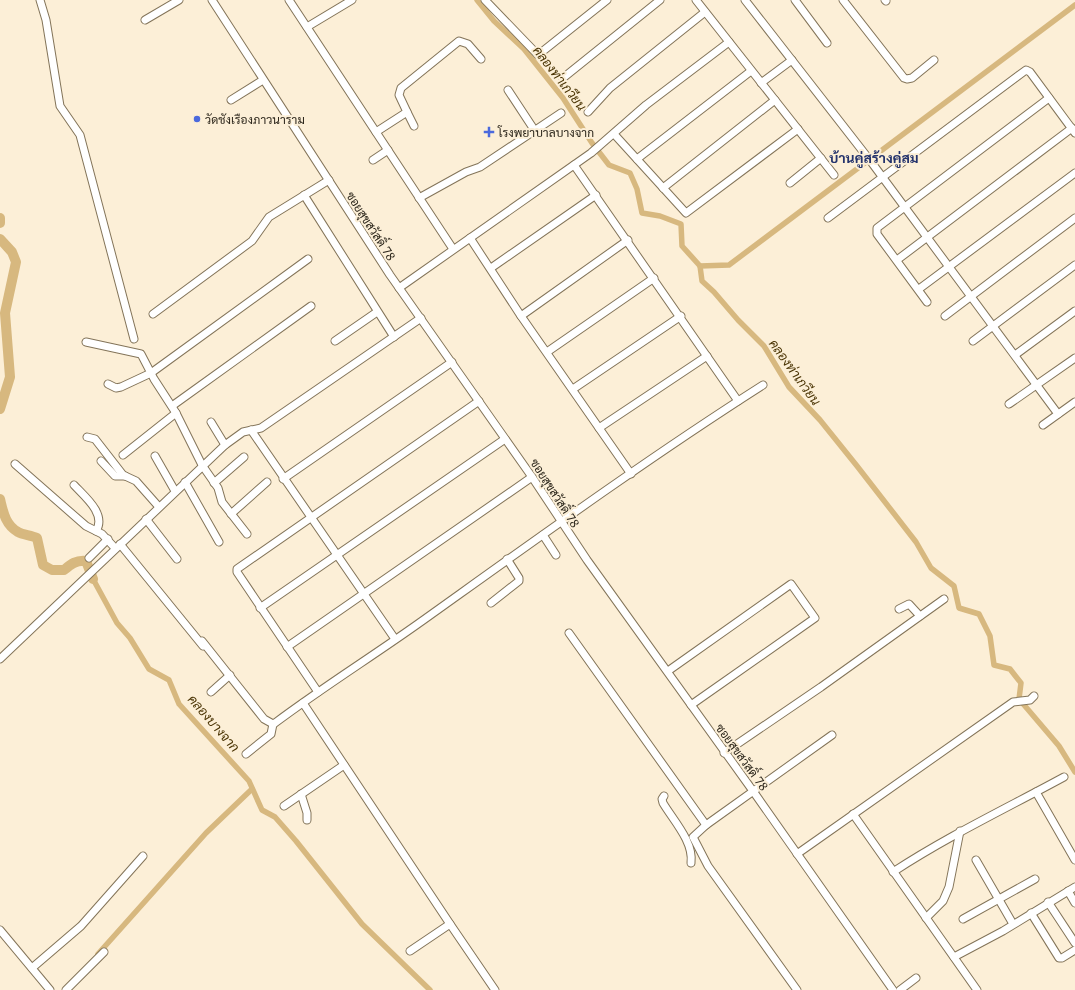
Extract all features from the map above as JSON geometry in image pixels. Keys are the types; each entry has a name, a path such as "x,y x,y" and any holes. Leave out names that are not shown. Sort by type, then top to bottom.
{"street":[{"path":"40,0 46,20 60,106 80,136 134,339"},
{"path":"145,20 179,0"},
{"name":"ซอยสุขสวัสดิ์ 78","path":"212,0 399,288 505,438 561,522 668,671 724,753 776,823 892,990"},
{"path":"289,0 453,250"},
{"path":"307,27 352,0"},
{"path":"485,0 536,55 539,55 607,0"},
{"path":"696,0 834,175"},
{"path":"745,0 882,177 1058,414"},
{"path":"795,0 827,43"},
{"path":"843,0 906,80 912,78 934,60"},
{"path":"563,78 656,1"},
{"path":"588,112 610,88 705,12"},
{"path":"414,126 399,95 401,88 459,41 468,44 481,59"},
{"path":"399,288 591,153 646,105 729,42"},
{"path":"761,83 792,60"},
{"path":"828,218 1026,70 1030,72 1073,131 897,260"},
{"path":"637,159 751,71"},
{"path":"231,100 263,80"},
{"path":"508,90 535,131"},
{"path":"928,302 877,234 876,230 904,207 1049,98"},
{"path":"663,188 774,100"},
{"path":"376,132 407,112"},
{"path":"419,198 454,178 480,167 561,113"},
{"path":"614,134 684,212 688,213 798,129"},
{"path":"373,160 388,150"},
{"path":"790,182 821,158"},
{"path":"574,165 681,316 738,401"},
{"path":"919,289 1075,173"},
{"path":"153,314 252,241 270,217 329,180"},
{"path":"304,195 394,337"},
{"path":"491,268 596,195"},
{"path":"946,316 1075,218"},
{"path":"470,238 521,316 631,474"},
{"path":"521,316 628,240"},
{"path":"108,384 116,388 121,387 151,373 308,259"},
{"path":"973,341 1075,266"},
{"path":"547,352 654,278"},
{"path":"172,406 311,306"},
{"path":"1015,355 1075,311"},
{"path":"334,341 377,312"},
{"path":"573,390 681,316"},
{"path":"0,659 174,491 224,445 242,432 261,428 421,318"},
{"path":"86,342 141,354 176,413 202,466 220,491 222,502 247,534"},
{"path":"600,428 707,356"},
{"path":"1009,404 1075,358"},
{"path":"283,479 452,362"},
{"path":"246,754 271,734 273,724 507,559 763,385"},
{"path":"318,692 260,608 237,572 237,569 311,516 479,401"},
{"path":"1043,425 1075,402"},
{"path":"123,455 176,413"},
{"path":"211,422 224,445"},
{"path":"251,430 283,479 311,516 395,639"},
{"path":"87,437 94,439 125,476"},
{"path":"260,608 427,494 505,438"},
{"path":"155,456 174,491"},
{"path":"214,483 244,457"},
{"path":"102,461 115,476 125,476 136,480 159,507"},
{"path":"15,464 86,526 118,546 219,666"},
{"path":"288,647 532,477"},
{"path":"185,482 219,542"},
{"path":"231,514 267,482"},
{"path":"74,485 96,509 99,523 96,531"},
{"path":"146,519 177,559"},
{"path":"543,535 556,555"},
{"path":"89,558 108,539"},
{"path":"491,603 519,581 507,559"},
{"path":"668,671 791,584 807,606 815,618 691,705"},
{"path":"724,753 822,688 944,599"},
{"path":"899,609 909,604 920,616"},
{"path":"569,633 706,825"},
{"path":"202,641 264,719 273,724"},
{"path":"211,692 230,675"},
{"path":"797,854 1017,700 1032,698"},
{"path":"303,703 495,990"},
{"path":"685,839 693,837 706,825 832,736"},
{"path":"284,806 344,765"},
{"path":"893,872 960,831 1064,777"},
{"path":"1036,792 1075,860"},
{"path":"301,794 307,812 307,820"},
{"path":"664,796 662,799 663,803 691,851 692,863"},
{"path":"853,814 977,990"},
{"path":"926,918 943,901 949,887 960,831"},
{"path":"693,837 710,868 797,990"},
{"path":"32,968 81,926 143,856"},
{"path":"976,860 1013,924"},
{"path":"963,919 1035,879"},
{"path":"954,957 1075,887"},
{"path":"1068,891 1075,903"},
{"path":"1048,902 1075,943"},
{"path":"1030,913 1059,958 1062,958 1075,950"},
{"path":"410,951 450,924"},
{"path":"0,930 50,990"},
{"path":"66,990 104,952"},
{"path":"900,990 916,978"}],"waterway":[{"name":"คลองท่าเกวียน","path":"477,0 494,21 524,49 563,98 592,143 609,165 630,173 637,189 642,213 660,216 681,224 682,246 700,266 702,281 764,346 789,387 820,420 857,466 916,542 931,568 954,586 959,608 979,614 990,636 994,665 1010,669 1021,683 1019,699 1059,746 1075,772"},
{"path":"700,266 729,265 1075,5"},
{"name":"คลองบางจาก","path":"0,218 0,223"},
{"name":"คลองบางจาก","path":"0,239 12,252 16,262 5,313 10,377 0,409"},
{"name":"คลองบางจาก","path":"0,499 5,517 10,526 20,533 37,538 43,565 52,570 64,570 74,563 86,561 93,579"},
{"name":"คลองบางจาก","path":"93,579 117,623 130,638 149,669 169,680 179,704 249,781 262,810 275,817 362,924 430,990"},
{"path":"98,954 206,833 252,789"}],"place":[{"name":"วัดชังเรืองภาวนาราม","path":"197,119"},
{"name":"โรงพยาบาลบางจาก","path":"489,132"}],"district":[{"name":"บ้านคู่สร้างคู่สม","path":"874,157"}]}
